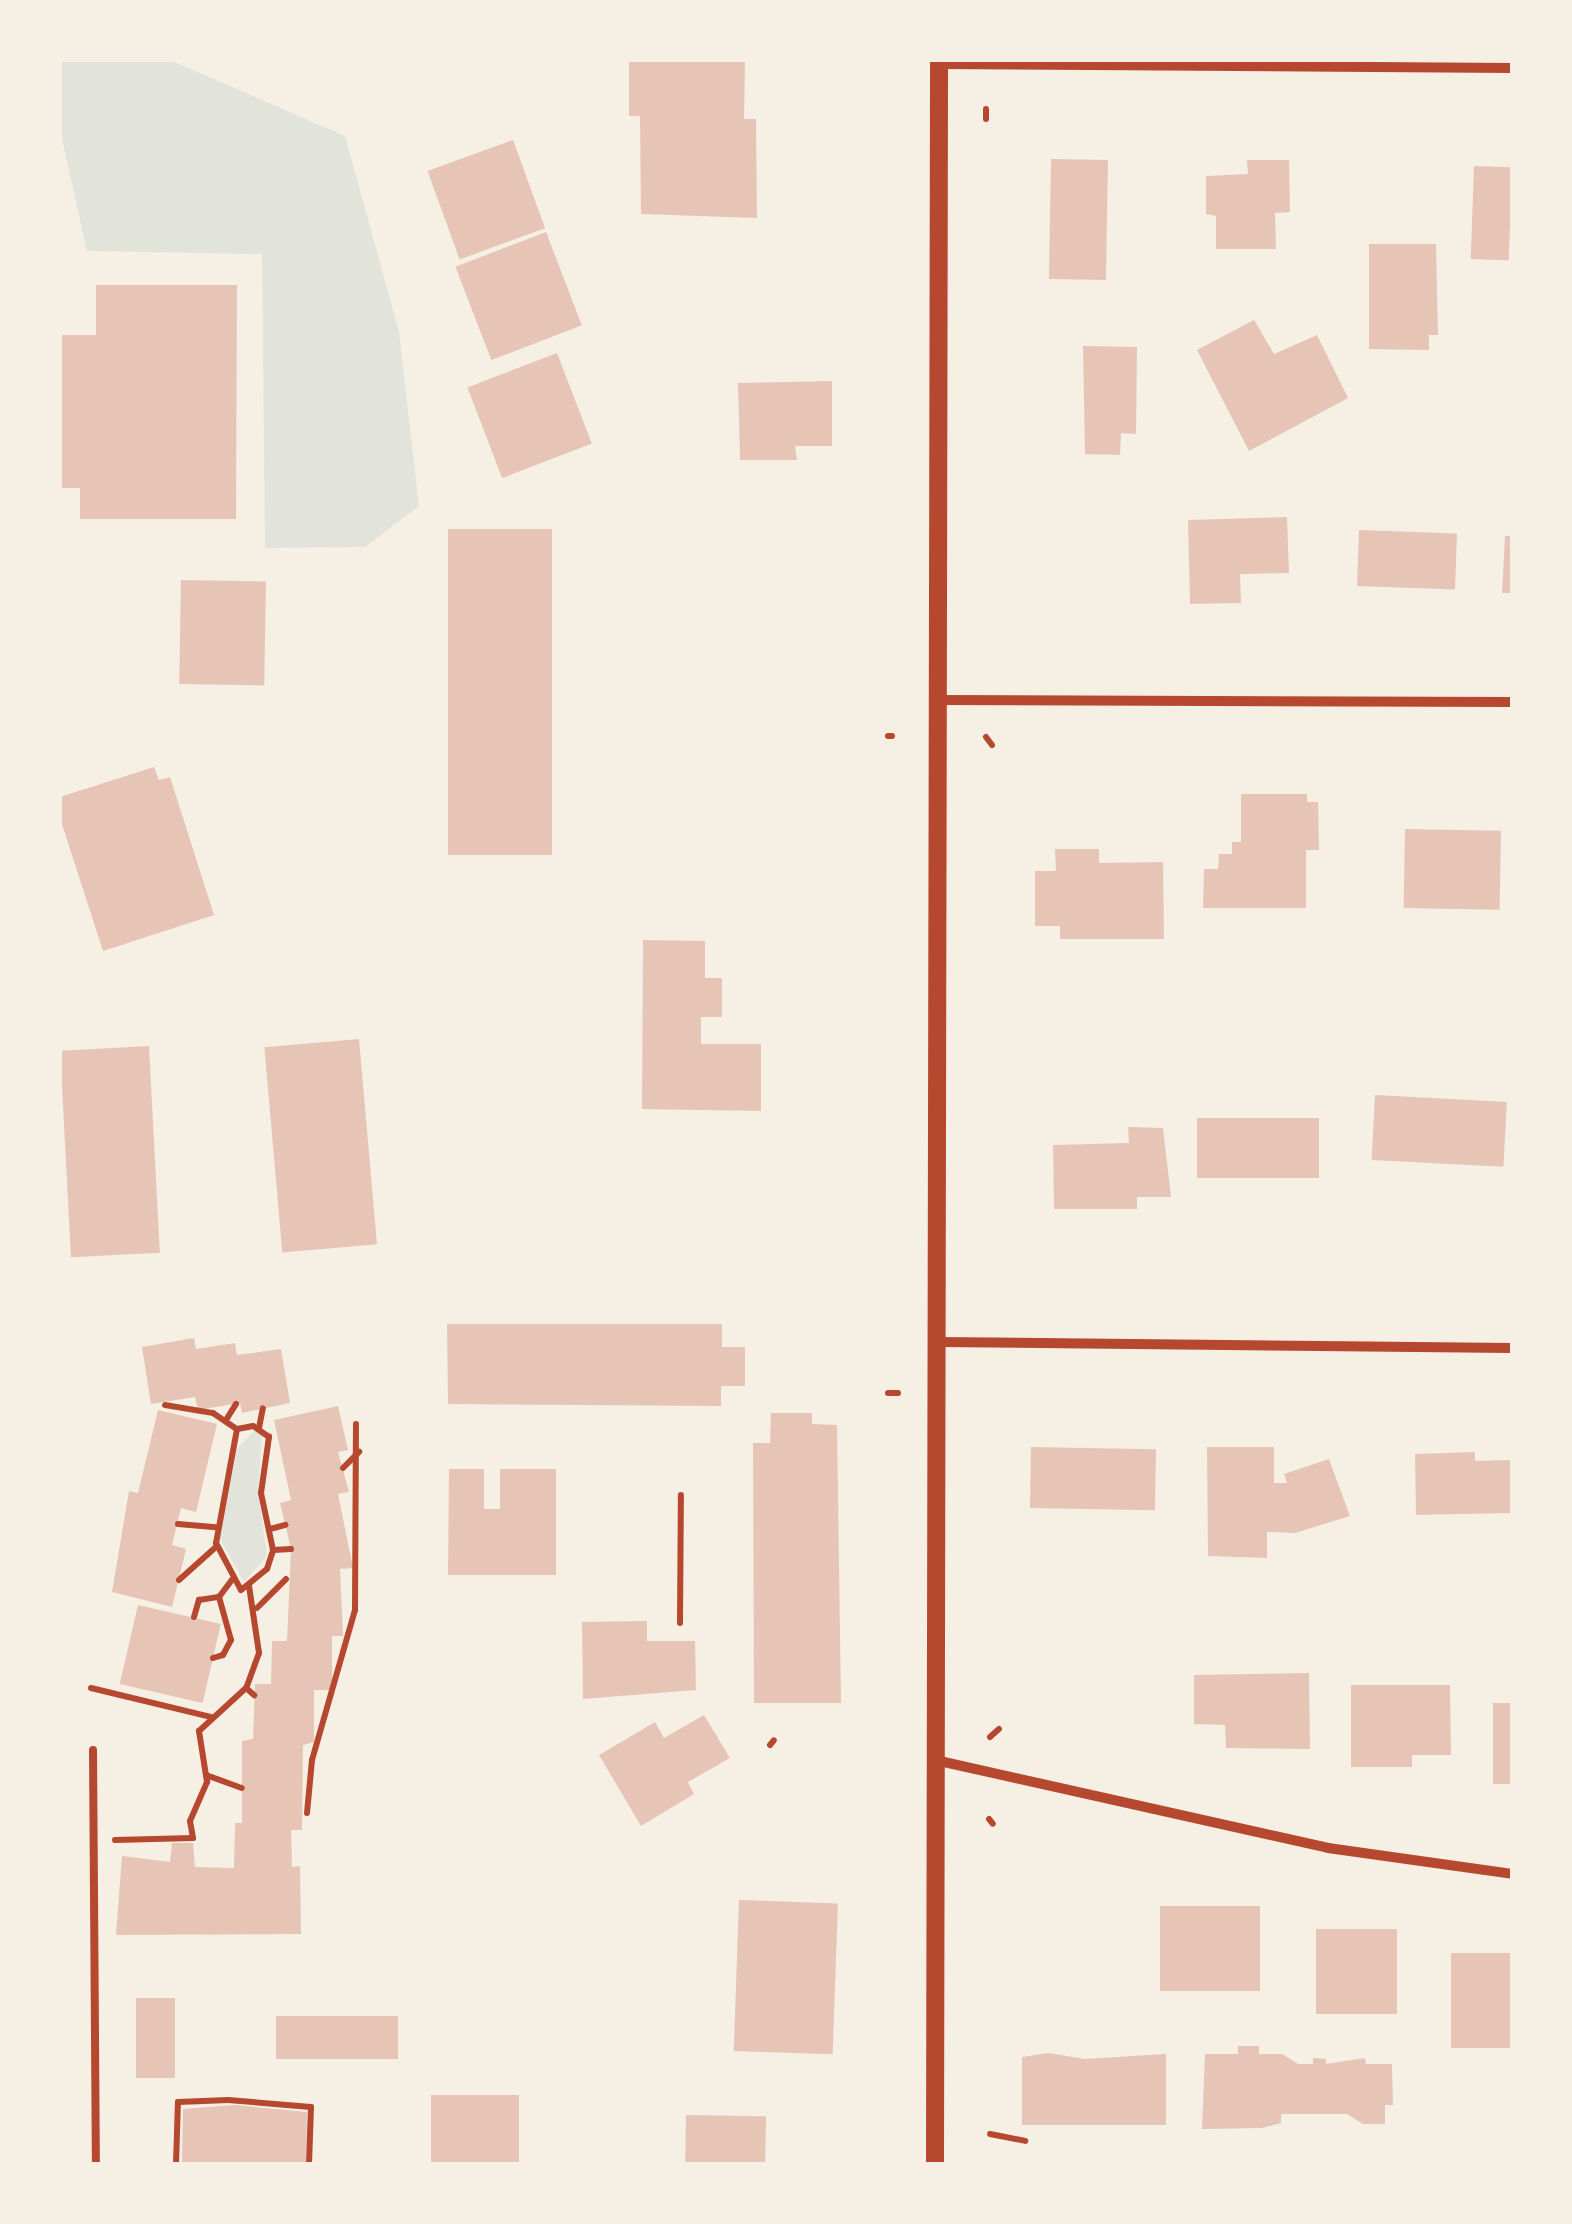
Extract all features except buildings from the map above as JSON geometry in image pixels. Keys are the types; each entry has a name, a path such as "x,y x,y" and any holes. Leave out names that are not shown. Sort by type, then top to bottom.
{"street":[{"path":"935,2164 939,62 1512,68"},
{"path":"938,700 1512,702"},
{"path":"938,1342 1512,1348"},
{"path":"935,1760 1328,1848 1512,1874"}],"lane":[{"path":"92,1750 96,2164"}],"path":[{"path":"986,109 986,119"},
{"path":"986,737 992,745"},
{"path":"888,1394 898,1394"},
{"path":"226,1420 236,1404"},
{"path":"165,1405 226,1420 238,1429 260,1428"},
{"path":"260,1428 263,1408"},
{"path":"307,1813 312,1760 355,1610 360,1451 356,1424"},
{"path":"238,1429 216,1527 217,1546 232,1580 241,1590 266,1569 273,1550 261,1493 269,1438 260,1428"},
{"path":"343,1468 360,1451"},
{"path":"680,1623 681,1495"},
{"path":"178,1524 216,1527"},
{"path":"270,1529 285,1525"},
{"path":"178,1580 217,1546"},
{"path":"273,1550 291,1548"},
{"path":"256,1608 286,1579"},
{"path":"194,1617 199,1600 219,1597 232,1580"},
{"path":"112,1853 112,1840 193,1838 190,1820 206,1775 199,1731 246,1688 259,1654 256,1608 250,1586"},
{"path":"213,1658 231,1640 219,1597"},
{"path":"91,1688 213,1717"},
{"path":"246,1688 254,1694"},
{"path":"990,1737 999,1728"},
{"path":"206,1775 242,1788"},
{"path":"176,2164 178,2102 228,2100 311,2107 309,2164"},
{"path":"990,2134 1025,2142"}],"shaded area":[{"path":"60,60 170,60 345,136 399,332 419,506 365,547 265,548 262,254 87,251 60,130"},
{"path":"254,1431 262,1435 258,1491 267,1556 244,1582 220,1539 237,1449"}]}
